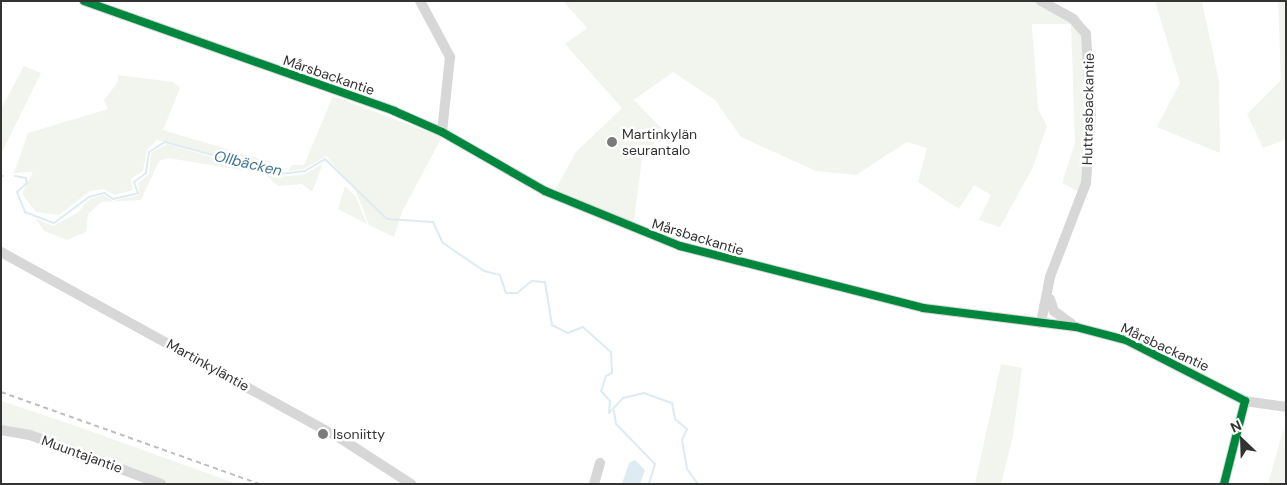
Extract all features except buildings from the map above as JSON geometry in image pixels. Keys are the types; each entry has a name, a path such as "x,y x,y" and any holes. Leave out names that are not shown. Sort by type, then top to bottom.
{"street":[{"name":"Mårsbackantie","path":"84,1 394,111 442,132 545,191 680,246 923,308 1076,327 1143,347 1245,401 1286,407"},
{"path":"420,1 450,57 442,132"},
{"name":"Huttrasbackantie","path":"1041,1 1082,27 1090,50 1086,183 1050,277 1049,296 1041,322"},
{"name":"Martinkyläntie","path":"1,252 340,438 411,484"},
{"path":"1049,296 1054,310 1076,327"},
{"path":"1224,484 1245,401"},
{"name":"Muuntajantie","path":"1,430 30,435 162,484"},
{"path":"594,484 600,463"}],"shaded area":[{"path":"563,1 1037,1 1071,19 1084,35 1088,115 1081,193 1062,183 1075,143 1071,24 1032,24 1038,109 1047,126 1032,169 1000,227 979,220 991,195 974,185 959,209 918,182 927,148 907,142 856,175 816,171 741,137 715,100 673,72 634,100 664,131 642,159 634,220 629,224 554,192 576,152 622,108 565,44 587,28"},
{"path":"1155,1 1202,1 1219,82 1220,153 1157,127 1180,83"},
{"path":"1278,1 1286,1 1286,139 1263,148 1247,114 1281,80"},
{"path":"24,66 41,73 1,154 1,109"},
{"path":"118,75 173,82 180,88 163,130 274,163 250,164 157,140 147,150 143,171 131,179 133,190 114,195 104,189 90,191 59,215 36,212 22,194 33,172 14,173 28,133 108,109 104,100 118,82"},
{"path":"333,96 442,137 402,212 394,237 369,225 355,189 326,156 304,169 288,171 292,165 304,165"},
{"path":"167,144 280,177 306,174 323,163 312,192 302,184 278,186 265,174 168,158 159,161 141,200 101,202 88,214 86,232 67,240 44,231 35,218 53,226 77,213 90,199 103,195 113,201 140,195 138,183 149,174 151,153"},
{"path":"345,186 356,197 367,224 338,209"},
{"path":"1001,364 1022,368 1013,436 1001,484 975,484"},
{"path":"1,401 237,484 170,484 36,432 1,425"},
{"path":"1284,427 1286,484 1268,484"},
{"path":"635,460 645,470 640,484 622,484 629,463"}],"waterway":[{"name":"Ollbäcken","path":"15,176 26,178 27,183 17,192 25,212 54,223 89,197 104,193 113,199 138,193 134,182 146,173 149,152 165,142 281,174 305,171 325,159 387,219 433,222 443,243 484,271 500,275 506,293 517,293 532,281 545,282 552,325 568,333 583,327 611,352 612,373 606,376 601,391 610,401 609,413 623,398 644,393 672,403 675,419 687,429 682,440 687,469 698,484"},
{"path":"614,411 616,424 655,464 649,484"},
{"name":"Ollbäcken","path":"705,484 712,484"}],"railway":[{"path":"1,392 259,484"}],"cycle path":[{"path":"84,1 394,111 442,132 545,191 680,246 923,308 1076,327 1126,340 1245,401 1224,484"}],"place":[{"name":"Martinkylän seurantalo","path":"612,142"},
{"name":"Isoniitty","path":"323,434"}]}
